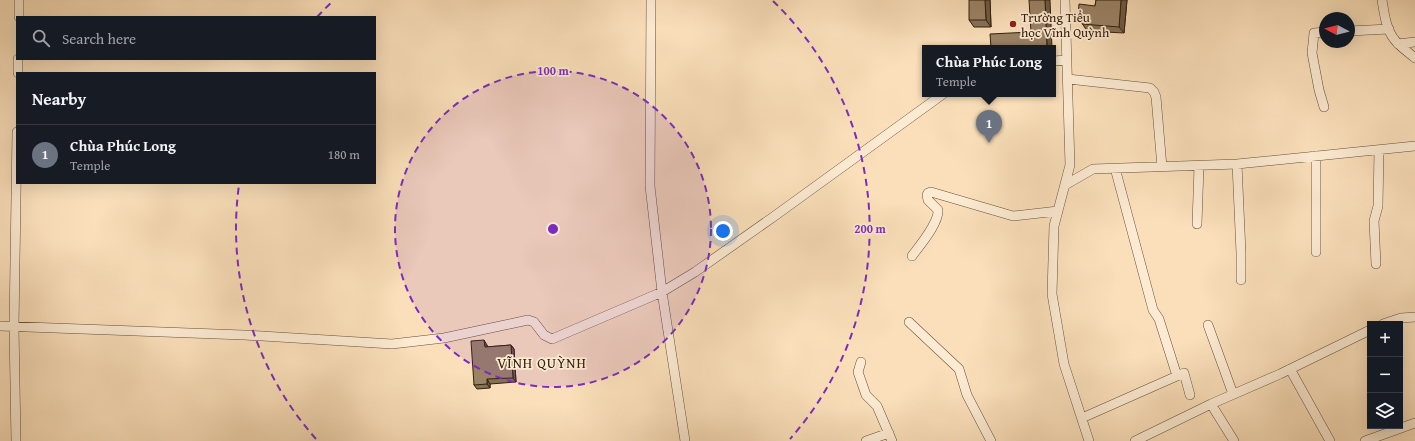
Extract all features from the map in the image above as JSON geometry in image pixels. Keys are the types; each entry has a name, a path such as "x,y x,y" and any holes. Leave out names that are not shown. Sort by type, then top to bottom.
{"street":[{"path":"19,0 19,16"},
{"path":"652,0 650,186 662,292 685,441"},
{"path":"1065,0 1070,165 1054,226 1052,294 1064,364 1089,441"},
{"path":"1382,0 1392,37 1415,58"},
{"path":"1355,31 1389,29"},
{"path":"1319,32 1314,32 1312,53 1324,107"},
{"path":"1398,44 1415,42"},
{"path":"18,60 18,72"},
{"path":"1056,61 1067,60"},
{"path":"1068,79 1150,88 1156,97 1162,167"},
{"path":"0,326 228,335 392,344 444,338 528,320 534,322 544,335 552,339 662,292 695,272 939,97"},
{"path":"1064,185 1093,169 1237,164 1415,146"},
{"path":"1376,264 1374,220 1378,206 1379,150"},
{"path":"1316,156 1316,252"},
{"path":"1237,164 1241,280"},
{"path":"1198,224 1199,166"},
{"path":"1115,168 1153,310 1159,319 1177,376"},
{"path":"16,184 14,327 16,441"},
{"path":"912,256 939,215 938,210 928,200 926,195 931,192 1013,216 1058,211"},
{"path":"1392,321 1401,318 1415,317"},
{"path":"909,322 959,369 967,395 991,441"},
{"path":"1208,325 1233,394"},
{"path":"1135,441 1367,331"},
{"path":"861,362 858,372 866,395 878,406 890,437 866,441"},
{"path":"1290,369 1330,441"},
{"path":"1082,418 1184,373 1190,395"},
{"path":"1211,404 1234,441"},
{"path":"1365,441 1415,423"}],"building":[{"path":"969,0 985,0 986,20 969,20"},
{"path":"1029,0 1045,0 1047,45 991,45 990,34 1031,32"},
{"path":"1096,0 1121,0 1119,27 1082,24 1082,17 1078,17 1079,4 1095,6"},
{"path":"484,340 485,347 511,345 513,378 487,379 487,384 474,385 471,341"}],"place":[{"name":"Trường Tiểu học Vĩnh Quỳnh","path":"1013,24"},
{"name":"Chùa Phúc Long","path":"989,143"}],"district":[{"name":"VĨNH QUỲNH","path":"542,363"}]}
